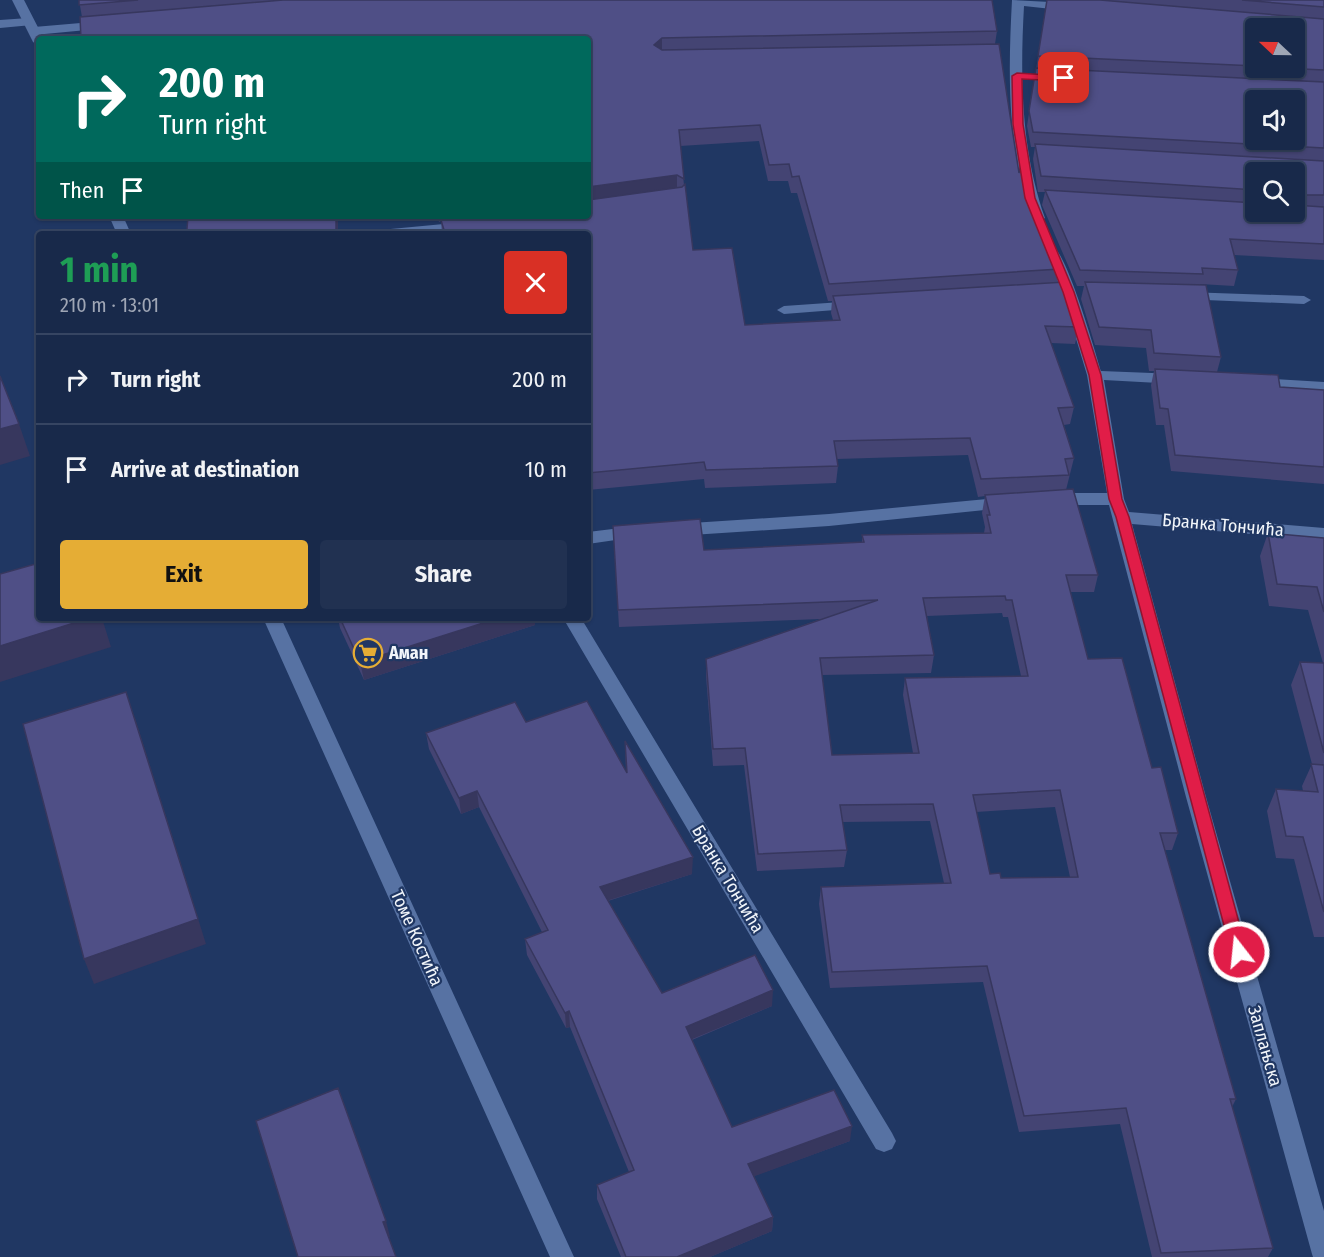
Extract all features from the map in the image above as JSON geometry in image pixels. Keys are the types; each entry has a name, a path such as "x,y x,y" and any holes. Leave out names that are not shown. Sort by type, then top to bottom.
{"street":[{"path":"18,0 34,32"},
{"path":"1018,1 1077,7"},
{"name":"Заплањска","path":"1018,1 1011,53 1023,76 1028,153 1036,199 1095,375 1116,499 1196,797 1324,1254"},
{"path":"0,24 34,32 115,24"},
{"path":"414,231 482,225"},
{"path":"1175,296 1304,300"},
{"path":"784,310 867,305"},
{"path":"1095,375 1198,381"},
{"path":"1244,383 1324,387"},
{"path":"591,538 624,533 828,520 1070,497 1116,499"},
{"name":"Бранка Тончића","path":"1122,517 1324,534"},
{"name":"Томе Костића","path":"273,621 562,1257"},
{"name":"Бранка Тончића","path":"574,621 884,1141"}],"building":[{"path":"79,0 138,0 79,5"},
{"path":"283,0 992,0 997,31 662,38 654,45 662,50 999,44 1019,173 1021,164 1024,182 1060,269 829,284 799,176 792,177 789,164 769,165 760,125 679,130 684,179 677,175 591,187 591,36 81,36 80,17"},
{"path":"1047,0 1100,0 1324,19 1324,70 1305,69 1305,18 1245,18 1245,65 1038,56"},
{"path":"1242,0 1324,0 1324,7"},
{"path":"1036,68 1324,82 1324,148 1305,147 1305,90 1245,90 1245,144 1033,132 1029,111"},
{"path":"1035,144 1324,161 1324,195 1305,195 1305,162 1245,162 1245,189 1041,176"},
{"path":"685,184 693,250 732,248 745,325 840,320 833,296 1065,282 1079,327 1045,326 1074,407 1058,408 1074,458 1065,459 1069,475 981,479 970,438 834,441 838,466 706,470 704,462 591,473 591,231 444,231 441,219 591,219 591,200 682,187"},
{"path":"1045,190 1245,202 1245,222 1305,222 1305,206 1324,207 1324,244 1230,239 1238,270 1202,268 1203,274 1080,270"},
{"path":"188,219 336,219 336,231 187,231"},
{"path":"1085,282 1206,285 1221,357 1154,353 1151,330 1099,327"},
{"path":"1155,369 1278,375 1280,387 1324,390 1324,467 1175,455 1168,409 1160,408"},
{"path":"0,376 19,424 0,429"},
{"path":"1073,489 1098,575 1066,575 1088,659 1122,658 1152,768 1161,767 1178,833 1160,833 1236,1099 1230,1099 1273,1248 1161,1253 1126,1108 1024,1116 987,966 832,972 821,887 951,883 933,804 840,805 847,850 758,854 745,748 713,749 706,659 878,600 618,610 613,526 700,519 704,550 864,542 862,535 991,533 987,515 990,515 985,495","holes":["1005,596 1006,600 1012,600 1028,676 905,678 919,753 832,755 820,658 934,655 923,598","1060,790 1078,877 1001,878 1000,873 990,874 973,795"]},
{"path":"1268,533 1324,538 1324,612 1317,587 1277,584"},
{"path":"36,564 36,621 80,621 0,646 0,574"},
{"path":"341,621 490,621 360,662"},
{"path":"1300,662 1324,663 1324,753"},
{"path":"126,692 198,919 84,959 23,724"},
{"path":"587,701 627,773 625,741 693,857 600,887 662,993 755,955 773,990 686,1027 732,1127 834,1090 852,1126 748,1164 773,1217 677,1257 626,1257 597,1185 634,1170 569,1011 565,1013 525,939 548,930 477,791 459,798 426,733 515,702 526,722"},
{"path":"1311,764 1324,765 1324,912 1303,837 1286,836 1276,789 1318,792"},
{"path":"338,1088 386,1221 383,1222 396,1257 298,1257 256,1121"}],"place":[{"name":"Аман","path":"368,653"}],"route":[{"path":"1064,78 1017,76 1018,124 1030,198 1069,292 1095,375 1116,499 1239,952"}]}
